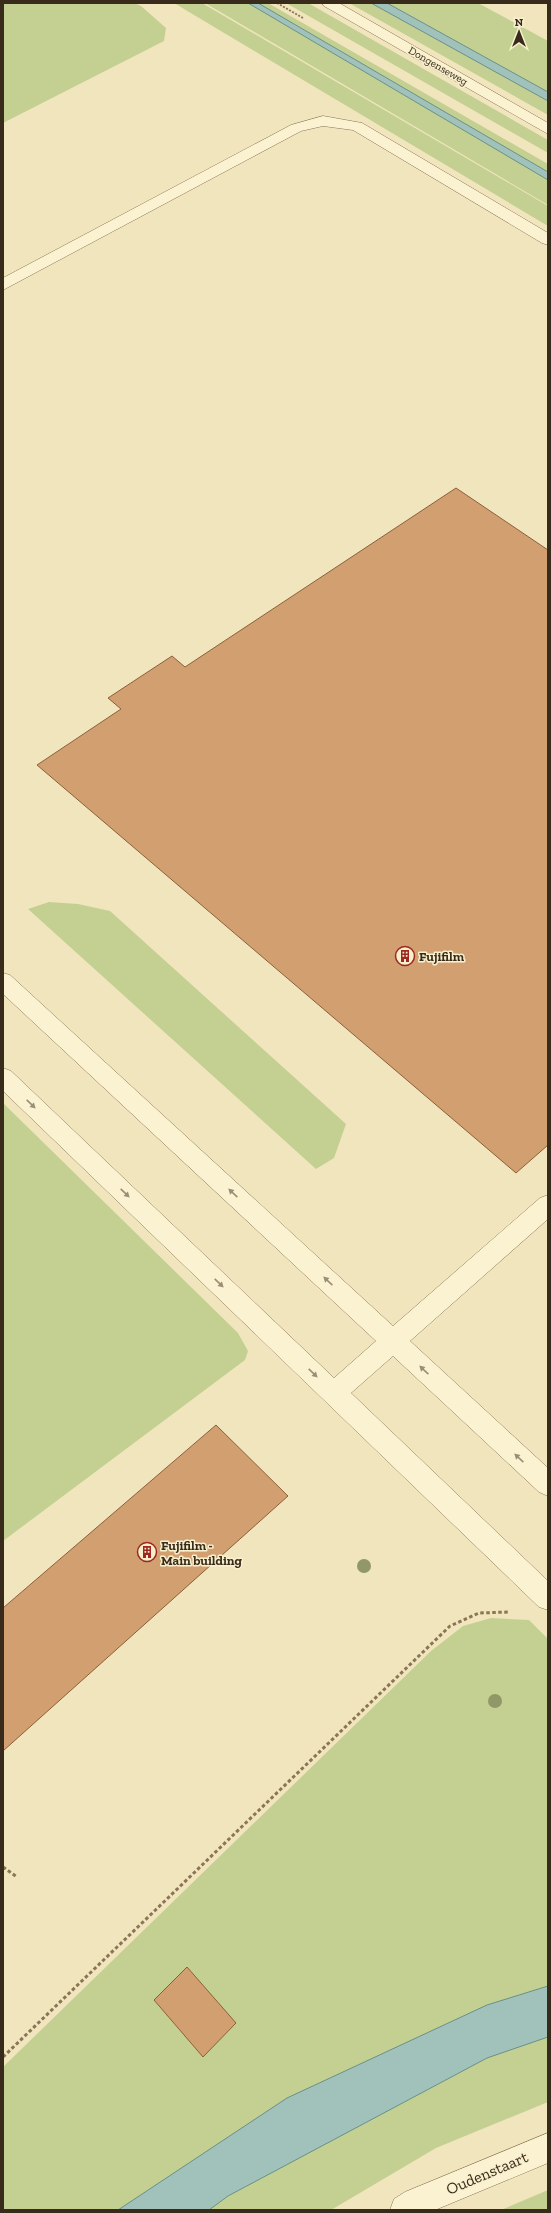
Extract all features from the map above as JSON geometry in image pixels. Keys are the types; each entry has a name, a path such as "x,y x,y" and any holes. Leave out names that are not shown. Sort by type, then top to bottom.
{"street":[{"name":"Dongenseweg","path":"329,3 548,129"},
{"path":"3,284 296,128 323,121 357,126 548,240"},
{"path":"3,981 548,1484"},
{"path":"3,1077 548,1598"},
{"path":"334,1394 548,1205"},
{"name":"Oudenstaart","path":"406,2210 416,2203 548,2148"}],"path":[{"path":"3,2057 450,1626 479,1613 514,1613"},
{"path":"3,1867 17,1877"}],"green space":[{"path":"3,3 134,3 141,6 166,28 164,41 3,123"},
{"path":"174,3 202,3 548,206 548,226"},
{"path":"205,3 248,3 548,180 548,205"},
{"path":"258,3 268,3 548,164 548,172"},
{"path":"286,3 308,3 548,140 548,153"},
{"path":"349,3 371,3 548,101 548,115"},
{"path":"387,3 478,3 548,41 548,92"},
{"path":"49,902 78,904 110,911 346,1124 334,1158 316,1169 28,909"},
{"path":"3,1103 238,1333 248,1351 245,1360 3,1541"},
{"path":"491,1618 529,1620 548,1639 548,2102 436,2148 331,2210 3,2210 3,2067 431,1651 463,1626"},
{"path":"548,2190 548,2210 501,2210"}],"water":[{"path":"248,3 258,3 548,172 548,180"},
{"path":"371,3 387,3 548,92 548,101"},
{"path":"548,1986 548,2037 487,2058 228,2196 209,2210 118,2210 287,2098 487,2005"}],"building":[{"name":"Fujifilm","path":"456,488 548,550 548,1145 516,1173 37,765 121,709 108,698 172,656 185,667"},
{"name":"Fujifilm - Main building","path":"216,1425 288,1496 3,1751 3,1608"},
{"path":"187,1967 236,2023 203,2057 154,2000"}],"place":[{"name":"Fujifilm","path":"405,956"},
{"name":"Fujifilm - Main building","path":"147,1552"}]}
